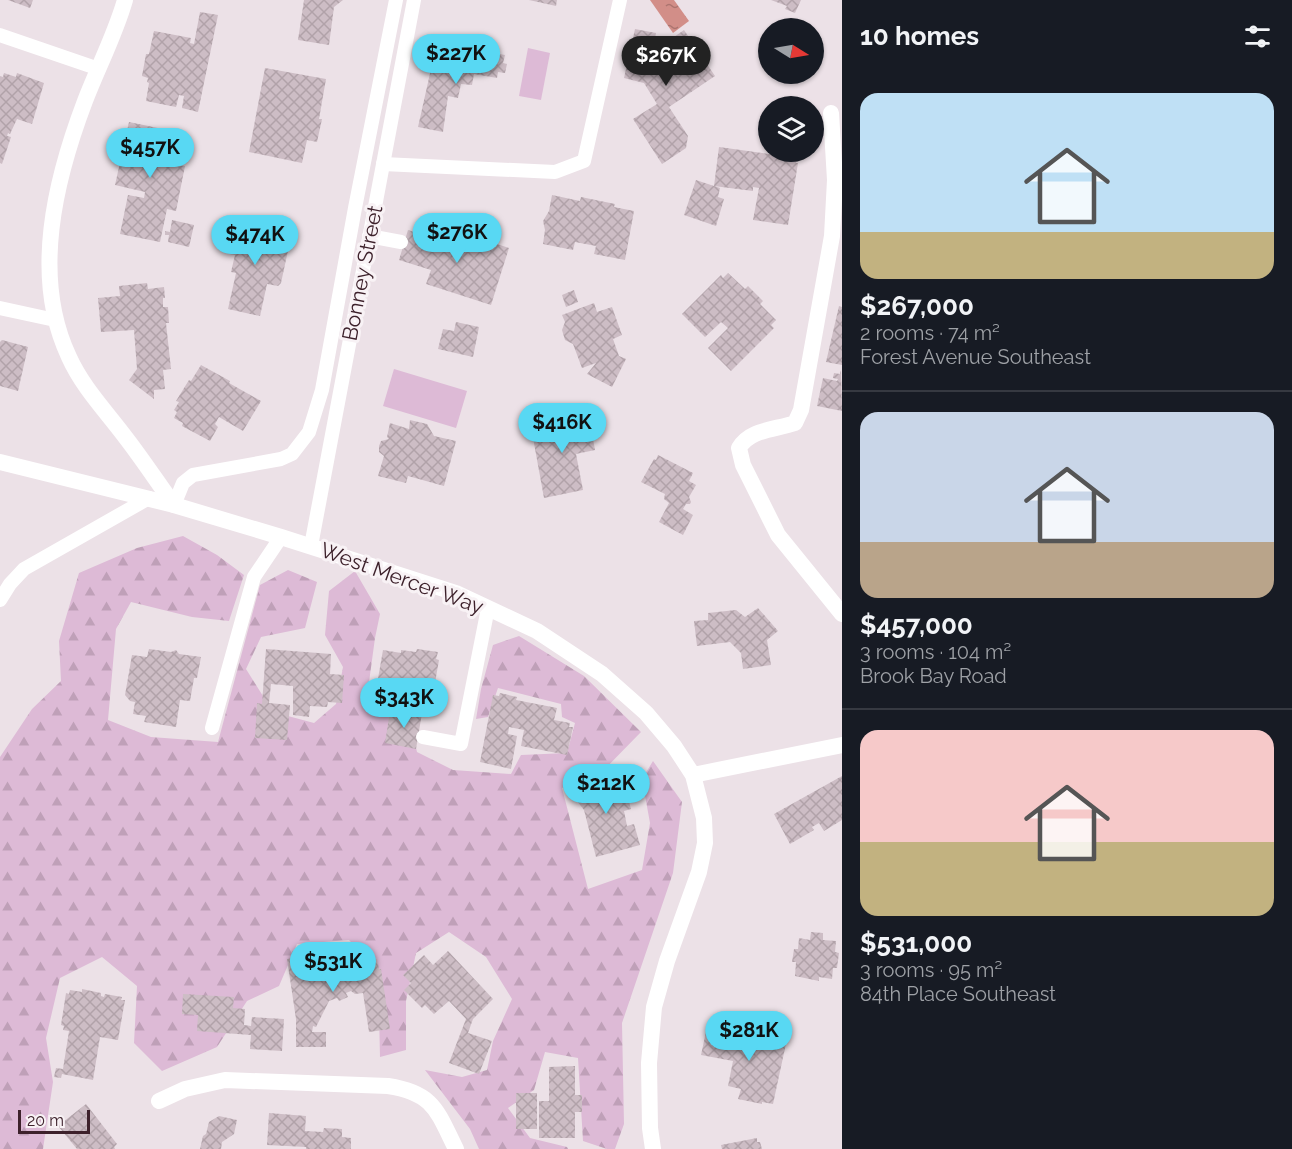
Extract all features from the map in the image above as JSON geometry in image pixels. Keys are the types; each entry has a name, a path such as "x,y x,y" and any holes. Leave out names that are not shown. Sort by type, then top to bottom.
{"street":[{"path":"125,0 118,24 85,102 56,200 50,240 51,287 55,320 69,357 91,395 126,437 174,505"},
{"path":"831,113 835,180 832,236 801,410 795,423 745,438 739,448 743,465 778,535 839,606"},
{"name":"West Mercer Way","path":"0,462 174,505 456,593 537,631 602,674 646,713 674,746 693,776 705,818 705,843 699,872 667,962 654,1007 649,1063 650,1128 653,1149"},
{"path":"693,776 842,744"},
{"path":"159,1101 185,1089 225,1080 388,1086 408,1089 424,1097 436,1109 456,1149"}],"lane":[{"path":"174,505 183,483 193,474 281,459 292,454 309,432 322,390 396,0"},
{"name":"Bonney Street","path":"311,546 414,0"},
{"path":"383,164 555,172 584,161 620,0"},
{"path":"0,35 99,69"},
{"path":"369,236 401,242"},
{"path":"0,308 55,320"},
{"path":"0,600 10,584 24,569 149,498"},
{"path":"212,728 254,577 281,537"},
{"path":"423,737 460,744 488,608"}],"green space":[{"path":"528,48 550,53 541,100 519,96"},
{"path":"394,369 467,391 456,428 383,406"},
{"path":"183,536 217,555 244,575 229,621 192,617 131,602 116,629 108,720 151,737 218,742 260,585 288,570 317,582 305,628 261,637 246,669 273,712 314,723 336,704 343,667 325,635 329,591 355,571 380,614 367,697 411,726 417,752 453,770 511,774 521,755 567,753 575,723 562,717 561,704 498,688 488,717 476,719 481,689 493,645 519,636 584,676 641,732 598,776 562,788 588,889 642,870 650,823 642,779 653,761 682,802 673,873 622,1023 624,1124 615,1149 607,1149 583,1141 578,1058 545,1052 534,1090 508,1108 530,1138 568,1149 479,1149 470,1129 425,1070 462,1077 487,1070 493,1041 512,999 486,957 449,932 416,953 406,1001 406,1050 380,1057 378,970 349,940 297,944 279,986 247,1001 217,1047 162,1071 134,1043 137,986 102,957 60,978 46,1038 53,1082 43,1149 0,1149 0,757 32,709 61,681 59,641 79,573 137,548"}],"water":[{"path":"650,0 674,0 689,21 673,33"}],"building":[{"path":"8,0 33,0 30,8"},
{"path":"304,0 343,0 334,7 329,45 298,40"},
{"path":"529,0 557,0 556,6"},
{"path":"771,0 801,0 795,13 785,9 787,6"},
{"path":"200,12 218,15 198,112 182,108 184,96 179,95 176,107 146,101 149,83 148,78 142,76 146,54 149,54 154,31 191,38 190,43 194,44"},
{"path":"635,29 656,33 654,44 661,46 684,30 715,76 669,107 688,136 686,148 662,164 633,119 657,104 644,83 624,78"},
{"path":"467,48 505,55 503,63 507,64 505,73 498,72 497,78 474,74 472,85 461,84 458,98 448,96 443,132 418,127 431,69 448,72 450,66 463,69 464,63 461,63"},
{"path":"265,68 326,79 317,142 307,140 302,163 249,152"},
{"path":"4,73 16,77 17,73 44,83 32,124 17,119 10,134 8,133 7,136 11,137 2,164 0,163 0,76 3,77"},
{"path":"129,122 182,133 176,165 185,166 176,211 167,209 160,242 120,234 128,195 144,198 145,192 115,185"},
{"path":"719,147 758,152 758,162 798,163 788,225 753,220 759,188 753,187 753,191 714,186"},
{"path":"696,180 720,188 718,197 724,199 716,226 684,215"},
{"path":"552,195 580,201 581,197 615,204 614,207 634,211 625,260 594,254 596,246 575,242 573,250 543,244 545,230 543,221 549,211"},
{"path":"238,219 262,225 261,230 265,231 264,233 288,238 286,245 289,246 281,283 278,286 267,284 260,316 228,309 236,273 231,272 235,255 230,254"},
{"path":"172,220 194,225 189,247 168,242 169,235 165,235 165,231 170,232"},
{"path":"433,228 454,234 451,242 481,252 485,240 509,248 491,305 426,284 431,270 399,260 408,230 430,237"},
{"path":"728,273 745,289 748,286 763,301 760,304 776,320 771,325 774,328 731,371 708,348 728,328 721,322 705,337 682,314 721,275 723,278"},
{"path":"147,283 148,289 164,287 163,307 168,307 169,323 166,323 171,369 163,370 165,389 154,390 154,399 129,380 137,369 134,330 101,332 98,298 120,296 119,286"},
{"path":"574,290 578,302 566,307 562,295"},
{"path":"594,303 597,312 612,307 622,335 613,339 619,356 626,359 612,387 587,374 596,363 582,368 573,344 565,340 562,330 565,322 562,315"},
{"path":"839,306 842,307 842,365 826,362"},
{"path":"456,322 479,327 473,357 438,349 443,329 454,331"},
{"path":"2,340 28,347 18,391 0,386 0,342"},
{"path":"201,365 261,401 243,431 219,417 215,424 218,427 210,441 182,426 183,423 174,418 177,412 174,410 179,402 176,401"},
{"path":"841,370 842,411 817,406 823,378 837,381 838,379 833,378 834,373 840,374"},
{"path":"589,416 595,450 576,454 583,490 544,498 531,427"},
{"path":"410,420 427,424 434,436 456,441 444,486 408,476 406,483 378,476 384,456 379,452 379,446 381,441 389,439 387,437 390,423 409,429"},
{"path":"658,455 693,473 689,481 696,485 689,497 690,504 686,504 683,509 693,515 683,535 659,522 669,503 664,499 665,494 641,482"},
{"path":"758,608 778,631 767,640 771,665 743,669 741,653 730,642 697,646 694,621 708,620 708,613 736,610 745,617"},
{"path":"149,649 171,652 176,650 179,654 201,657 190,701 180,700 176,727 144,722 146,716 133,714 135,702 130,701 125,695 132,655 147,657"},
{"path":"266,649 331,654 330,674 344,675 342,703 328,702 327,707 310,706 309,717 293,715 293,686 271,684 269,703 290,705 287,740 255,738 257,703 262,704"},
{"path":"417,649 438,652 436,659 439,660 432,700 419,698 419,701 388,696 388,692 376,690 383,650 401,653 401,650 416,652"},
{"path":"500,693 517,697 516,700 557,708 554,720 570,723 569,727 573,727 567,755 521,746 524,730 509,727 508,734 517,736 511,769 480,762 493,695 499,696"},
{"path":"407,710 422,713 416,749 385,743 390,711 406,714"},
{"path":"591,773 602,784 623,779 631,809 624,811 627,826 634,824 640,845 596,857 584,810 570,792"},
{"path":"842,776 842,820 824,831 819,823 812,827 814,830 790,844 774,814"},
{"path":"811,932 823,933 823,940 836,941 835,952 839,953 837,968 833,968 832,979 819,977 819,981 795,976 796,962 792,962 794,949 798,949 799,938 810,940"},
{"path":"305,949 307,956 318,955 319,967 358,958 358,962 377,959 379,969 381,969 390,1029 369,1032 363,993 355,994 351,991 346,993 348,997 339,1001 337,998 329,1001 316,1027 313,1026 312,1032 326,1032 326,1047 296,1047 296,1019 287,959 293,958 292,951"},
{"path":"448,951 493,999 473,1019 468,1033 492,1041 479,1074 449,1063 466,1019 449,1001 434,1014 425,1005 422,1008 404,990 411,983 403,975 424,955 433,965"},
{"path":"82,989 101,993 104,997 105,994 122,997 121,1000 125,1000 118,1040 100,1037 93,1080 62,1074 61,1078 54,1077 56,1068 63,1069 69,1031 63,1030 64,1026 61,1025 66,993 69,994 70,990 82,992"},
{"path":"183,994 234,997 233,1008 245,1009 244,1025 251,1026 252,1017 284,1019 282,1051 250,1049 251,1035 197,1031 198,1015 182,1014"},
{"path":"707,1027 758,1037 759,1033 787,1039 773,1104 738,1099 741,1089 728,1086 733,1061 701,1055"},
{"path":"575,1066 575,1095 582,1095 582,1112 575,1112 575,1138 539,1138 539,1101 549,1101 549,1067"},
{"path":"516,1093 537,1093 537,1129 516,1129"},
{"path":"86,1104 117,1144 115,1149 77,1149 58,1126"},
{"path":"269,1113 306,1116 305,1131 323,1132 324,1128 342,1129 342,1137 351,1138 351,1149 306,1149 306,1147 267,1145"},
{"path":"219,1116 237,1120 234,1134 222,1142 221,1149 200,1149 209,1122"},
{"path":"757,1138 762,1149 722,1149 721,1145"}]}
